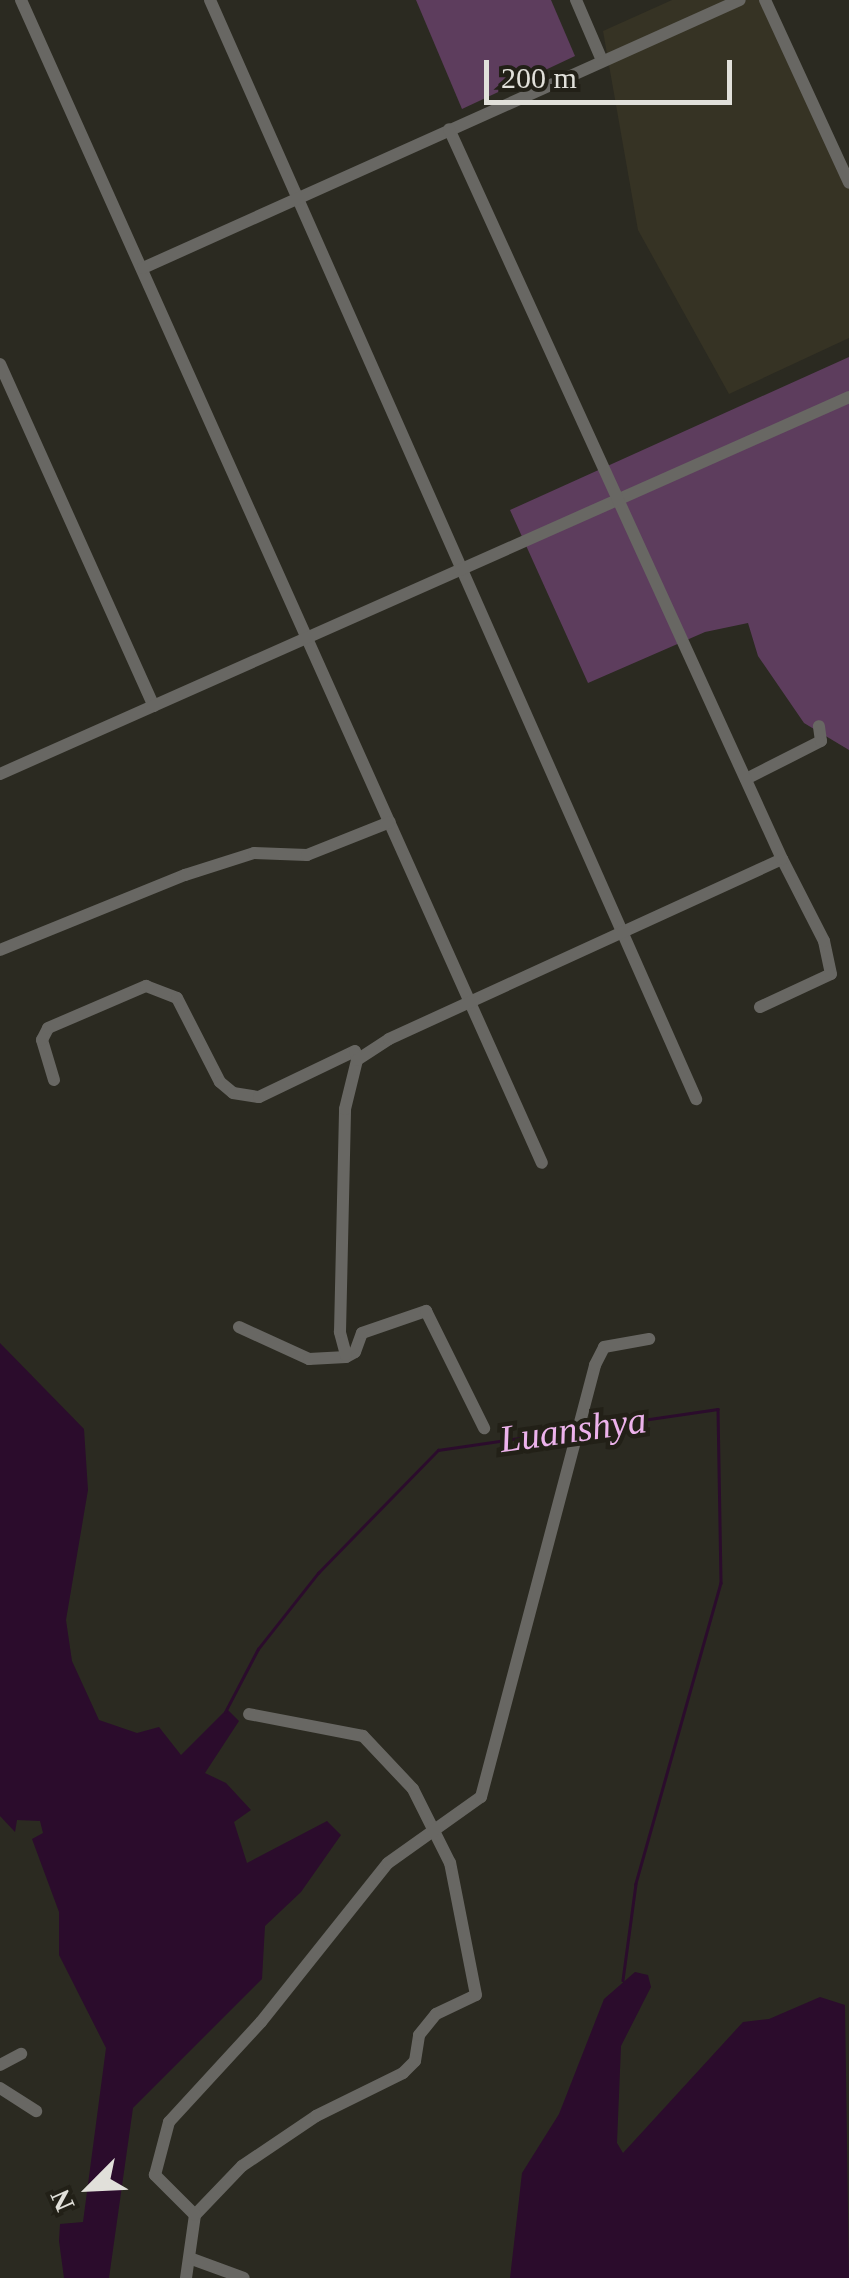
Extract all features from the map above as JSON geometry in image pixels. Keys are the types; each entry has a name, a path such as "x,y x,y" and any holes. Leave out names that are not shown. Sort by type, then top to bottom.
{"street":[{"path":"21,0 542,1163"},
{"path":"210,0 696,1098"},
{"path":"576,0 601,58"},
{"path":"144,268 601,58 740,0"},
{"path":"764,0 849,183"},
{"path":"449,129 782,859 824,941 831,974 760,1008"},
{"path":"0,364 154,706"},
{"path":"0,774 849,397"},
{"path":"746,779 821,741 818,726"},
{"path":"0,950 185,875 254,854 307,855 390,822"},
{"path":"357,1060 782,859"},
{"path":"54,1080 42,1040 48,1028 146,986 177,998 220,1082 233,1094 260,1097 355,1051 357,1060 345,1109 340,1344 346,1355"},
{"path":"239,1327 309,1359 355,1352 362,1333 426,1311 484,1428"},
{"path":"195,2215 155,2175 169,2122 261,2022 388,1863 481,1797 600,1354 616,1343 650,1339"},
{"path":"186,2278 192,2258 195,2215 242,2166 316,2116 403,2073 415,2061 420,2034 436,2014 476,1995 438,1830 412,1790 363,1736 249,1714"},
{"path":"0,2065 21,2054"},
{"path":"0,2088 36,2111"},
{"path":"192,2258 244,2278"}],"shaded area":[{"path":"416,0 551,0 575,56 462,109"},
{"path":"672,0 768,0 849,180 849,338 729,394 638,230 603,31"},
{"path":"849,357 849,750 804,723 758,656 748,623 705,632 588,683 510,510"},
{"path":"0,1343 84,1429 88,1490 66,1620 72,1661 99,1720 137,1733 159,1727 181,1755 227,1709 239,1721 205,1773 226,1783 251,1810 234,1822 247,1863 327,1821 341,1835 301,1892 265,1926 262,1979 133,2108 109,2278 64,2278 59,2241 60,2224 83,2222 106,2048 59,1955 59,1912 32,1839 43,1833 40,1821 17,1820 15,1832 0,1816"},
{"path":"635,1972 648,1975 651,1987 621,2046 617,2143 623,2153 743,2022 769,2019 820,1997 845,2005 849,2278 510,2278 522,2173 559,2114 604,1999"}],"waterway":[{"name":"Luanshya","path":"581,1429 718,1409 721,1583 636,1884 623,1980"},
{"name":"Luanshya","path":"225,1712 258,1649 318,1573 438,1450 573,1430"}]}
